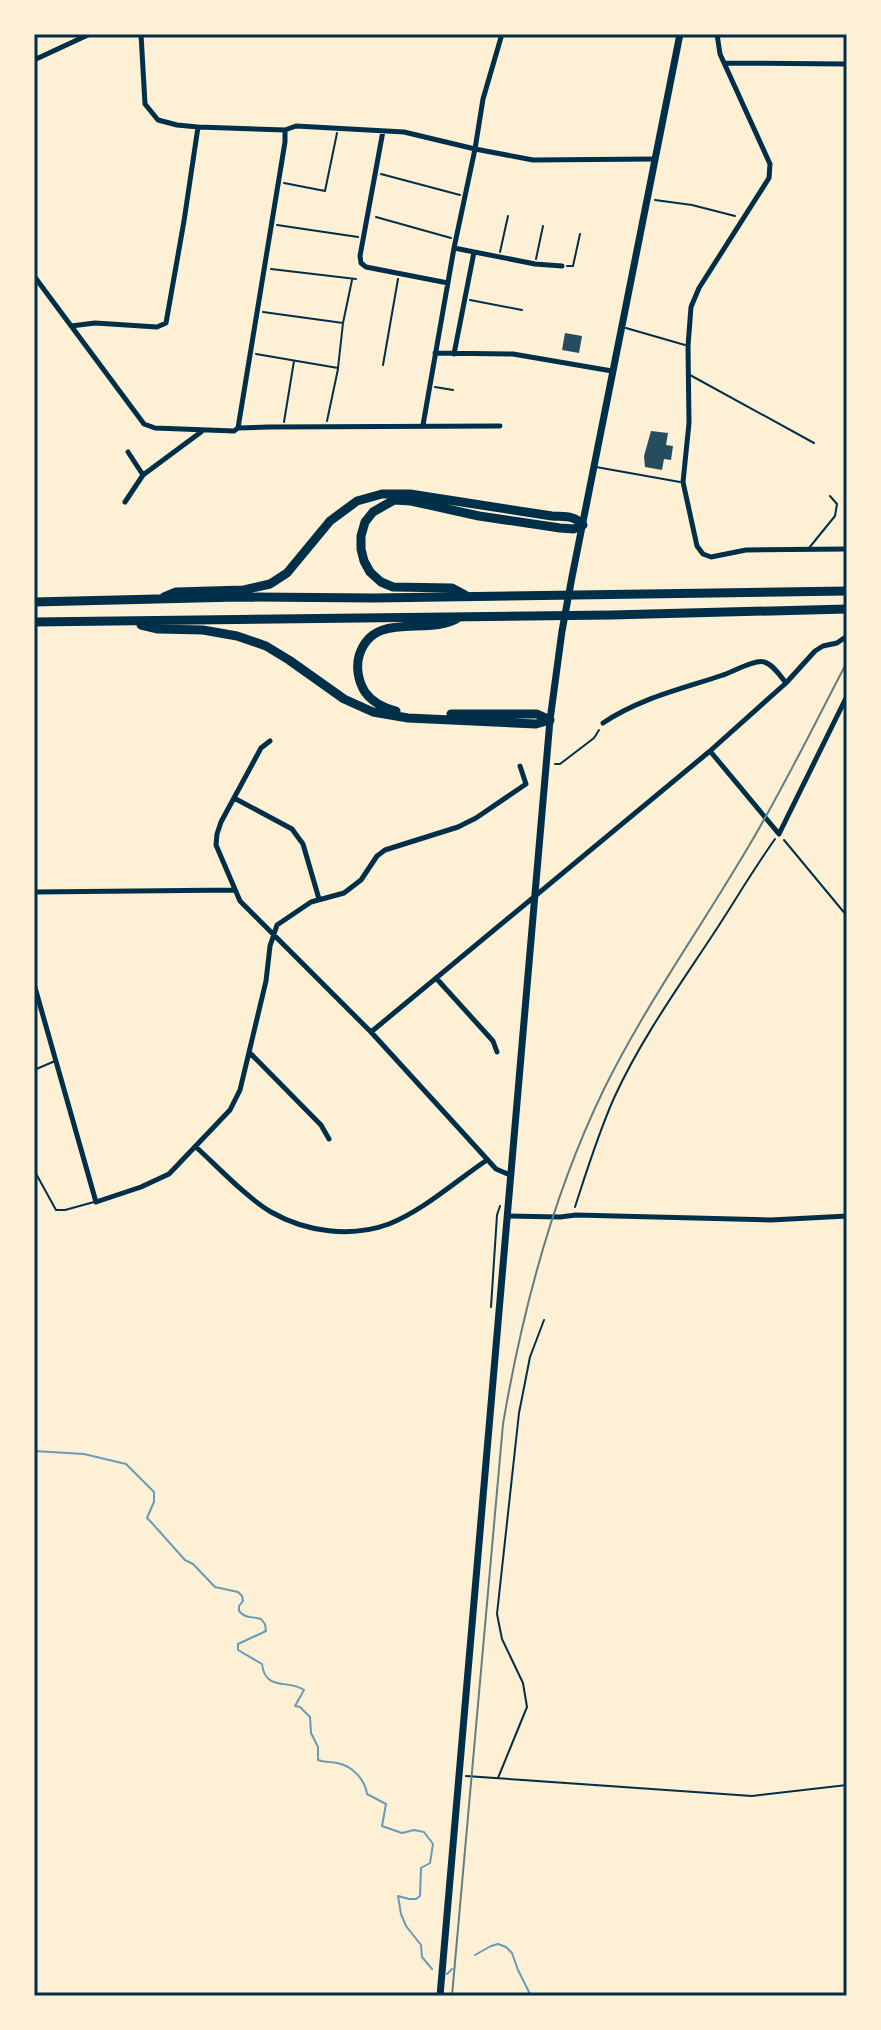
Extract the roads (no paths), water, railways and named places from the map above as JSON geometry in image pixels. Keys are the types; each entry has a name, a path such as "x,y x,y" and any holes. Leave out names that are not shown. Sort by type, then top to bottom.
{"highway":[{"path":"157,599 176,592 244,590 270,584 287,573 330,521 357,501 382,494 410,494 577,518 583,525 574,529 560,528 394,500 373,512 365,522 361,536 364,561 381,582 393,587 452,588 468,596"},
{"path":"34,602 845,591"},
{"path":"34,622 847,609"},
{"path":"461,617 449,624 399,626 381,630 370,638 363,646 357,667 365,692 381,706 404,713 537,714 550,720"},
{"path":"127,621 158,629 203,630 237,636 266,646 344,699 373,712 408,718 536,724 550,720"}],"main road":[{"path":"440,1996 550,720 562,631 680,34"}],"street":[{"path":"34,60 90,34"},
{"path":"141,34 145,104 158,120 177,125 285,130 296,126 404,132 533,160 654,159"},
{"path":"423,425 483,99 502,34"},
{"path":"717,34 720,54 770,164 769,178 693,298 689,318 689,423 683,482 697,546 703,554 711,557 746,550 847,549"},
{"path":"724,63 847,64"},
{"path":"71,326 95,323 157,327 166,323 198,127"},
{"path":"238,428 266,268 285,130"},
{"path":"383,131 361,263 366,267 448,283"},
{"path":"454,248 535,264 562,266"},
{"path":"454,354 474,252"},
{"path":"34,276 144,424 155,428 234,431 238,428 326,426 500,426"},
{"path":"435,353 513,354 612,371"},
{"path":"125,502 143,475 202,431"},
{"path":"128,452 143,475"},
{"path":"371,1032 710,751 786,683 815,651 847,636"},
{"path":"603,723 656,696 759,662 769,664 786,683"},
{"path":"710,751 779,834 847,696"},
{"path":"270,741 261,748 218,827 218,850 240,901 371,1032 500,1172 510,1175"},
{"path":"34,984 96,1202 141,1187 169,1174 230,1110 240,1090 277,925 311,902 344,893 355,886 385,850 458,827 488,809 526,784 520,766"},
{"path":"234,798 292,829 303,844 319,899"},
{"path":"34,892 235,890"},
{"path":"436,978 493,1041 497,1052"},
{"path":"249,1052 321,1125 329,1139"},
{"path":"196,1147 268,1211 298,1225 328,1231 358,1231 389,1224 415,1210 488,1159"},
{"path":"507,1216 771,1220 847,1216"}],"lane":[{"path":"225,34 234,34"},
{"path":"621,327 688,346"},
{"path":"689,374 814,443"},
{"path":"595,467 683,482"},
{"path":"808,549 835,516 837,504 830,496"},
{"path":"34,1070 56,1061"},
{"path":"34,1170 56,1210 96,1202"}],"waterway":[{"path":"34,1451 84,1454 126,1464 154,1492 154,1502 147,1518 185,1560 215,1587 238,1592 242,1596 239,1606 242,1614 261,1619 265,1624 266,1631 238,1644 238,1650 262,1664 264,1673 273,1682 304,1690 295,1706 310,1717 318,1760 353,1770 367,1794 386,1804 382,1826 402,1833 414,1830 424,1832 433,1844 430,1863 421,1868 420,1896 416,1899 398,1896 406,1926 421,1945 422,1957 432,1969"},
{"path":"475,1955 498,1944 506,1947 512,1953 531,1996"},
{"path":"447,1974 452,1969"}],"tram line":[{"path":"452,1996 503,1424 542,1253 586,1128 620,1057 763,822 847,662"}]}
